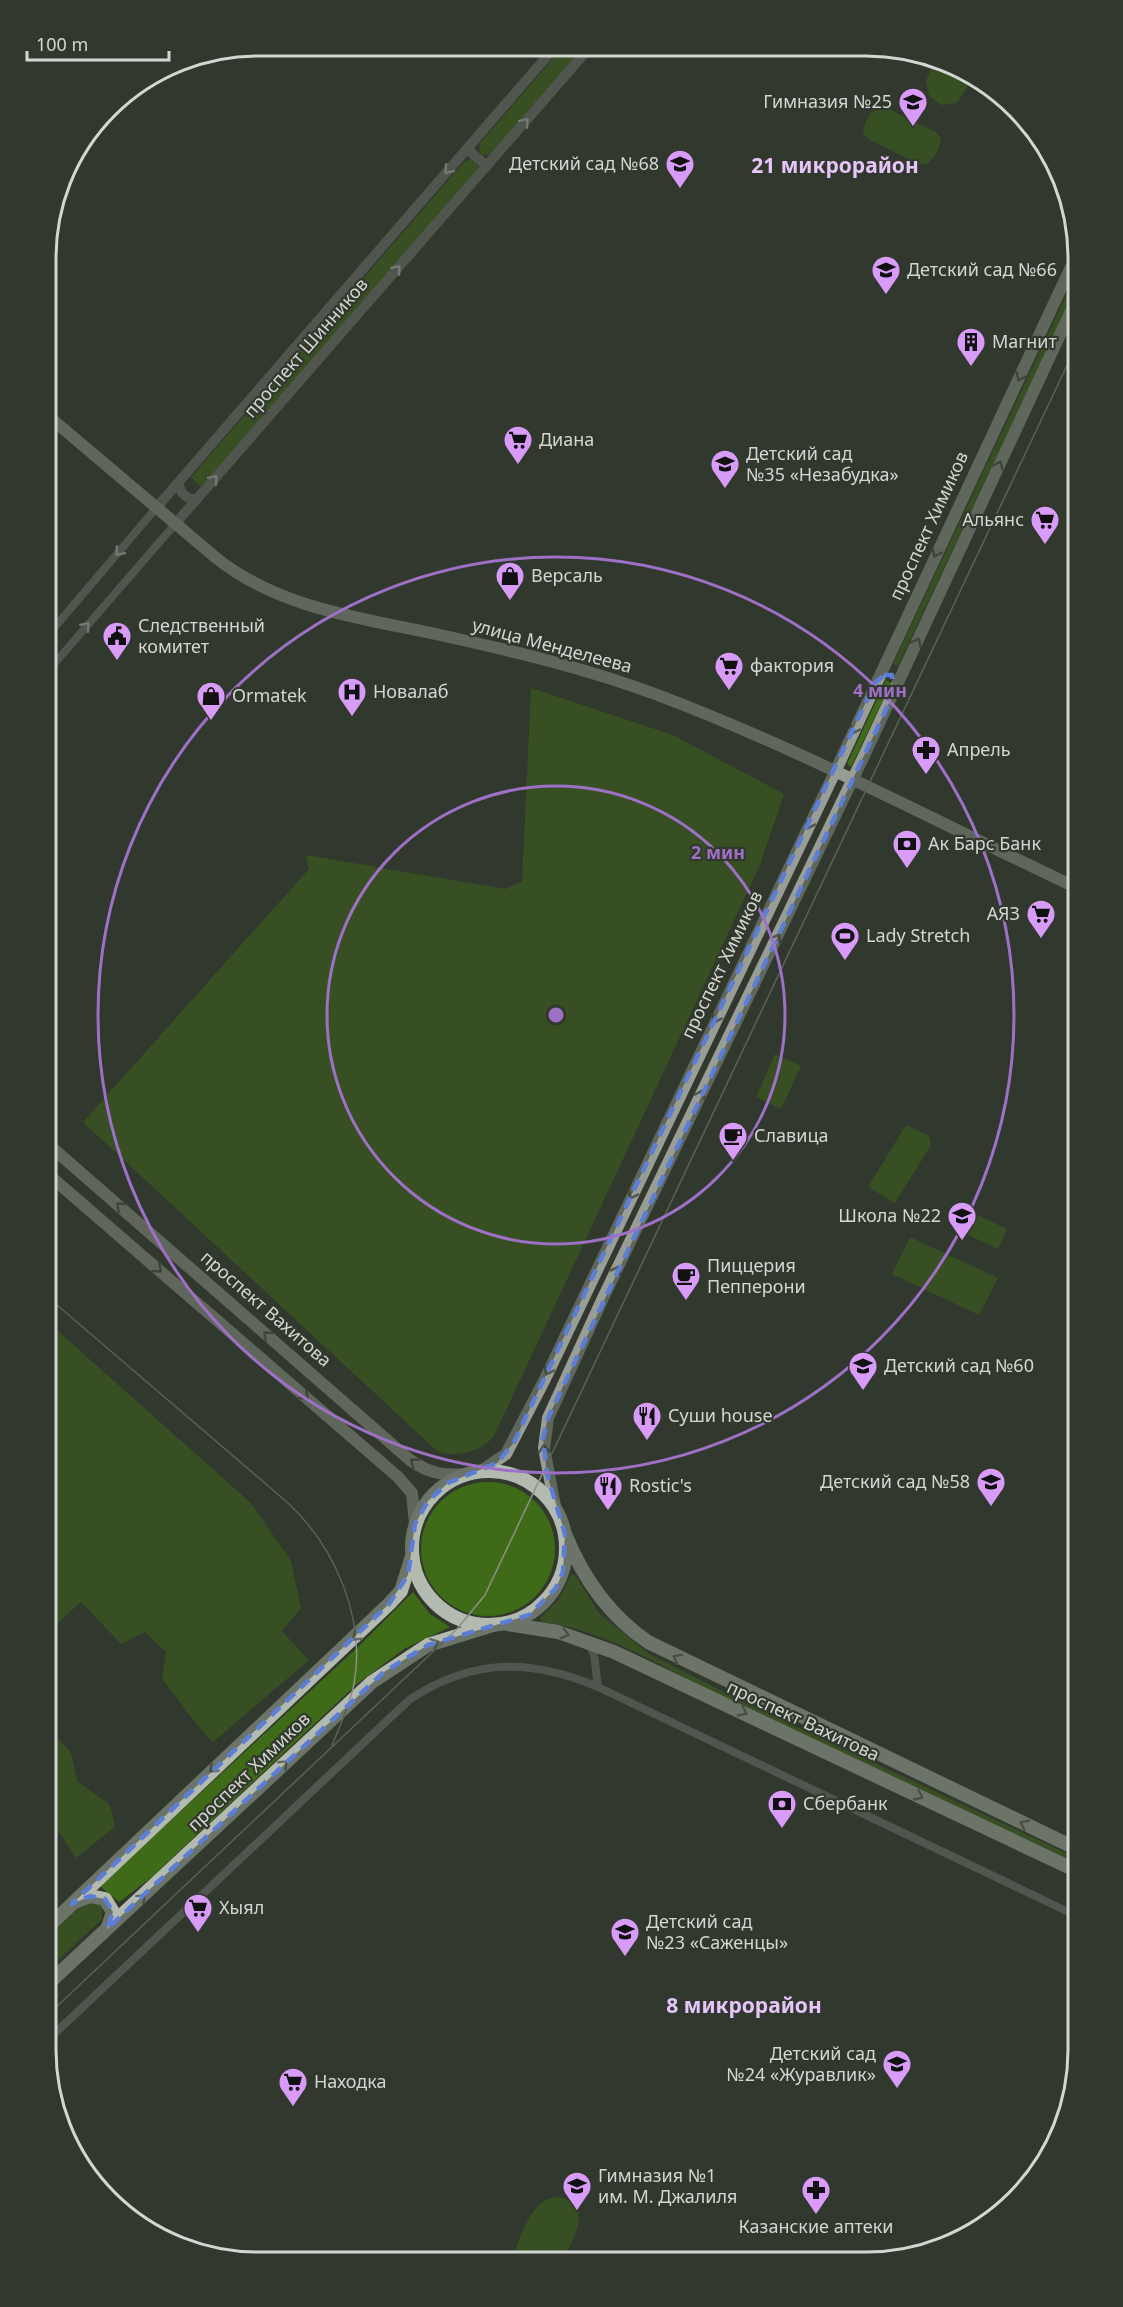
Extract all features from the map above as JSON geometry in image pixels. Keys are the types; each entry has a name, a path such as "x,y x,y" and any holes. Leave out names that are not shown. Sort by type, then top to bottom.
{"main road":[{"name":"проспект Химиков","path":"475,1473 497,1462 514,1442 835,772 1068,273"},
{"name":"проспект Химиков","path":"555,1506 543,1448 549,1418 893,695 1068,318"},
{"name":"улица Менделеева","path":"56,423 236,574 269,591 344,616 495,647 579,669 711,717 835,772 1068,883"},
{"path":"875,683 884,675 891,674 895,682 893,695"},
{"path":"733,983 751,990"},
{"name":"проспект Вахитова","path":"56,1150 411,1460 431,1473 441,1475 502,1472 527,1480 540,1489 555,1506 574,1555 598,1597 616,1618 648,1642 1067,1844"},
{"name":"проспект Вахитова","path":"56,1181 399,1477 412,1493 415,1524 412,1556 418,1577 438,1605 464,1622 507,1624 558,1632 587,1641 1067,1866"},
{"name":"проспект Вахитова","path":"415,1524 428,1501 437,1491 475,1473"},
{"name":"проспект Вахитова","path":"507,1624 529,1615 544,1604 556,1588 566,1556 565,1534"},
{"name":"проспект Химиков","path":"56,1919 390,1604 401,1591 412,1556"},
{"name":"проспект Химиков","path":"56,1976 378,1677 428,1645 493,1625"},
{"path":"72,1904 90,1896 105,1899 113,1912 107,1929"}],"street":[{"name":"проспект Шинников","path":"56,626 547,56"},
{"name":"проспект Шинников","path":"56,662 582,56"},
{"path":"467,149 487,166"},
{"path":"178,483 180,493 188,499 196,499"},
{"path":"587,1641 594,1654 598,1688"},
{"path":"56,2032 393,1713 420,1692 454,1676 502,1666 560,1673 598,1688 1067,1911"}],"highlighted area":[{"path":"884,675 892,675 893,695 548,1418 543,1438 547,1474 565,1534 563,1572 556,1588 529,1615 428,1645 384,1672 107,1929 113,1912 105,1899 90,1896 72,1904 389,1604 408,1575 415,1524 428,1501 448,1483 497,1463 514,1442 875,683"}],"green space":[{"path":"555,56 577,56 493,154 483,155 479,150 481,142"},
{"path":"932,67 969,84 957,103 941,105 929,96 926,81"},
{"path":"877,107 884,107 936,132 941,138 940,142 936,153 926,165 919,164 868,139 863,133 864,126 869,115"},
{"path":"470,159 477,164 478,170 201,487 191,477 464,162"},
{"path":"1068,291 1068,304 1059,324 898,666 893,664"},
{"path":"886,680 891,683 851,767 847,764"},
{"path":"531,688 673,735 784,794 760,865 494,1436 483,1446 459,1454 451,1454 437,1451 83,1122 309,869 306,855 505,889 522,882"},
{"path":"775,1054 801,1066 781,1109 756,1097"},
{"path":"906,1125 929,1136 931,1145 895,1203 868,1187"},
{"path":"967,1210 1007,1229 998,1249 958,1230"},
{"path":"910,1237 998,1278 979,1315 892,1274"},
{"path":"56,1329 251,1503 291,1561 301,1608 282,1631 309,1660 213,1742 162,1679 166,1652 145,1632 121,1644 81,1602 56,1624"},
{"path":"488,1482 513,1487 535,1502 550,1524 555,1549 550,1574 535,1596 513,1611 488,1616 463,1611 441,1596 426,1574 421,1549 426,1524 441,1502 463,1487"},
{"path":"571,1575 575,1575 599,1613 649,1654 744,1702 1067,1853 1067,1859 742,1708 618,1644 567,1626 542,1622 540,1618 559,1599"},
{"path":"413,1592 430,1614 450,1627 404,1649 357,1684 152,1877 119,1902 100,1886 358,1647"},
{"path":"56,1736 71,1753 77,1781 110,1805 115,1827 76,1858 56,1827"},
{"path":"94,1900 102,1906 102,1919 56,1962 56,1929 85,1902"},
{"path":"557,2197 568,2200 575,2206 578,2213 577,2230 567,2252 514,2252 528,2220 540,2204"}],"tram line":[{"path":"56,2007 457,1629 485,1595 1068,363"},
{"path":"56,1304 288,1503 320,1541 333,1562 351,1609 357,1659 354,1684 332,1745"}],"place":[{"name":"Гимназия №25","path":"913,128"},
{"name":"Детский сад №68","path":"680,190"},
{"name":"Детский сад №66","path":"886,296"},
{"name":"Магнит","path":"971,368"},
{"name":"Диана","path":"518,466"},
{"name":"Детский сад №35 «Незабудка»","path":"725,490"},
{"name":"Альянс","path":"1045,546"},
{"name":"Версаль","path":"510,602"},
{"name":"Следственный комитет","path":"117,662"},
{"name":"фактория","path":"729,692"},
{"name":"Новалаб","path":"352,718"},
{"name":"Ormatek","path":"211,722"},
{"name":"Апрель","path":"926,776"},
{"name":"Ак Барс Банк","path":"907,870"},
{"name":"АЯЗ","path":"1041,940"},
{"name":"Lady Stretch","path":"845,962"},
{"name":"Славица","path":"733,1162"},
{"name":"Школа №22","path":"962,1242"},
{"name":"Пиццерия Пепперони","path":"686,1302"},
{"name":"Детский сад №60","path":"863,1392"},
{"name":"Суши house","path":"647,1442"},
{"name":"Детский сад №58","path":"991,1508"},
{"name":"Rostic's","path":"608,1512"},
{"name":"Сбербанк","path":"782,1830"},
{"name":"Хыял","path":"198,1934"},
{"name":"Детский сад №23 «Саженцы»","path":"625,1958"},
{"name":"Детский сад №24 «Журавлик»","path":"897,2090"},
{"name":"Находка","path":"293,2108"},
{"name":"Гимназия №1 им. М. Джалиля","path":"577,2212"},
{"name":"Казанские аптеки","path":"816,2216"}],"district":[{"name":"21 микрорайон","path":"835,166"},
{"name":"8 микрорайон","path":"744,2006"}]}
